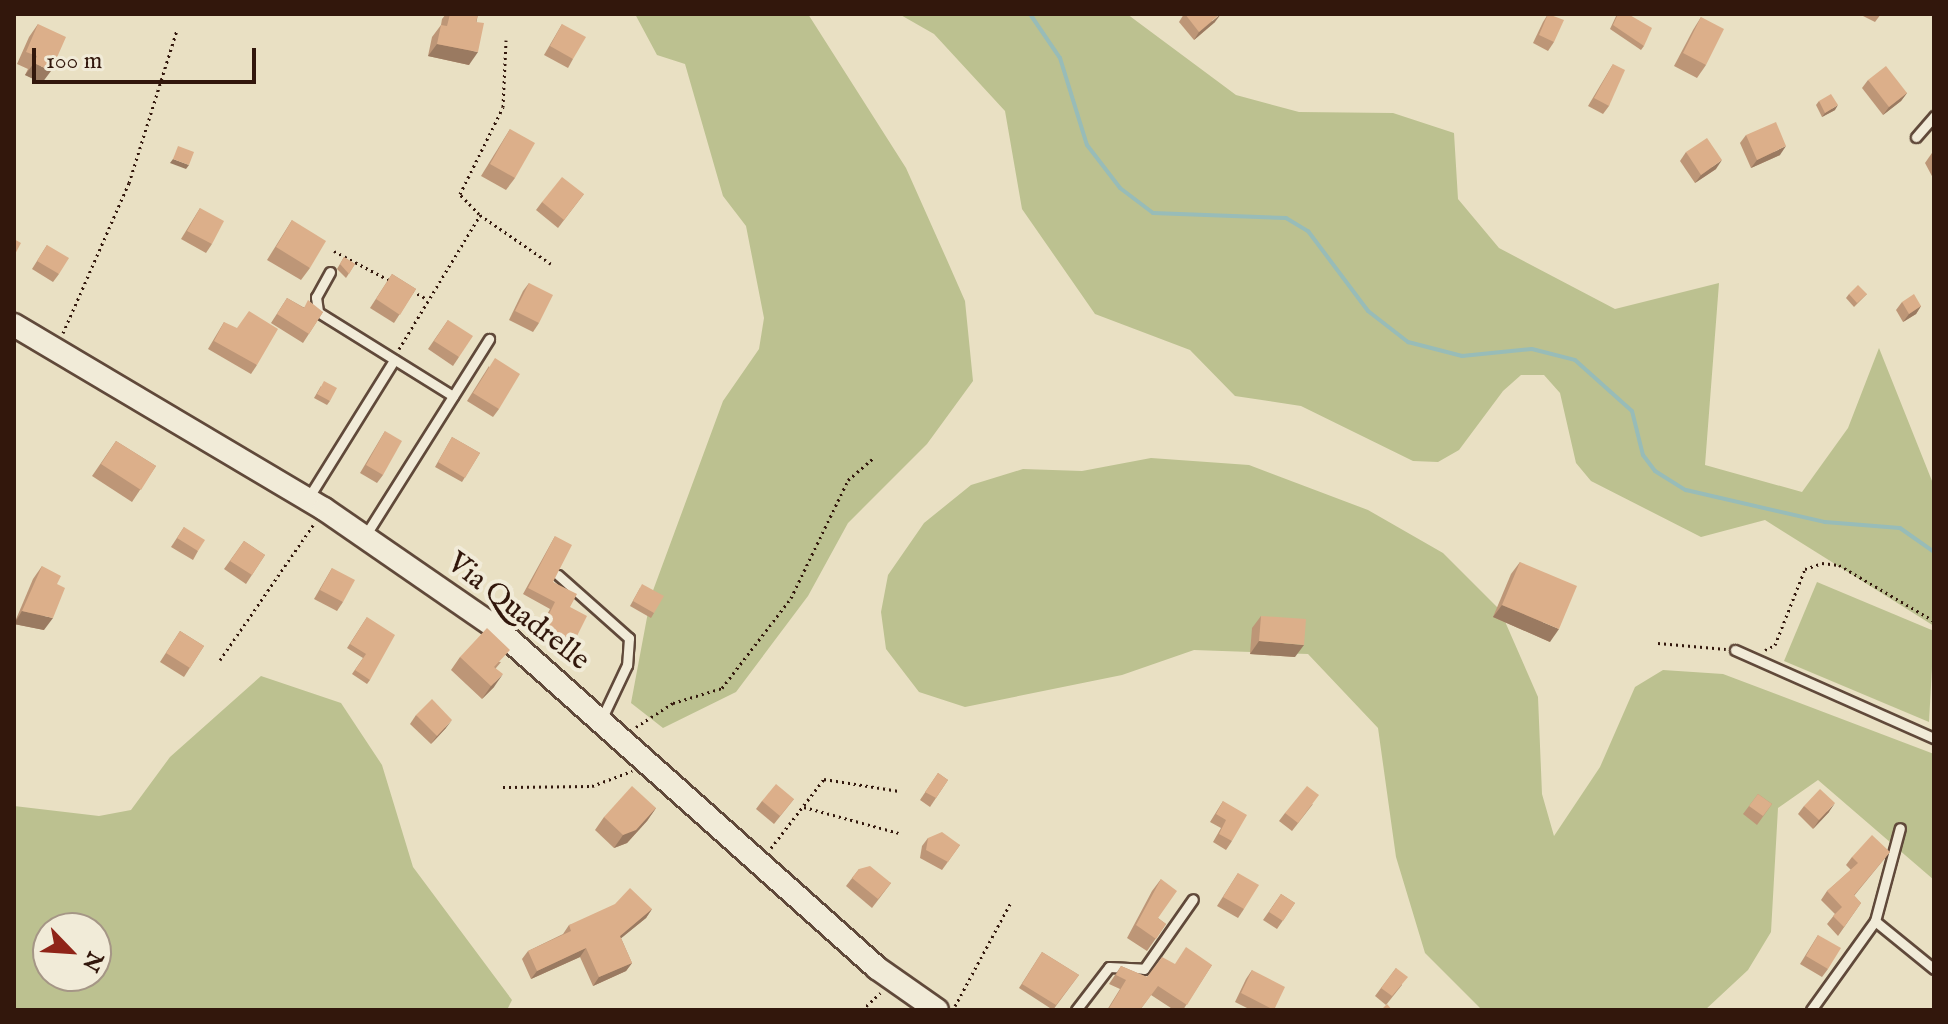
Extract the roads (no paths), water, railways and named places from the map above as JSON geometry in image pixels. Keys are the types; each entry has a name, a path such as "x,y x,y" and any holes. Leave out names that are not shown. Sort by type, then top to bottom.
{"street":[{"name":"Via Quadrelle","path":"14,325 316,505 505,634 648,759 758,864 893,980 937,1010"}],"lane":[{"path":"1916,137 1934,116"},
{"path":"330,272 316,297 318,312 453,396"},
{"path":"364,536 489,339"},
{"path":"316,505 394,360"},
{"path":"558,575 629,638 627,665 602,718"},
{"path":"1735,650 1934,738"},
{"path":"1811,1010 1875,921 1900,828"},
{"path":"1076,1010 1109,967 1144,969 1193,899"},
{"path":"1875,921 1934,969"}],"waterway":[{"path":"1030,14 1060,58 1087,145 1120,188 1153,213 1286,218 1308,231 1368,311 1408,342 1462,356 1532,349 1575,360 1632,411 1643,455 1655,471 1686,490 1825,522 1900,528 1934,552"}]}
